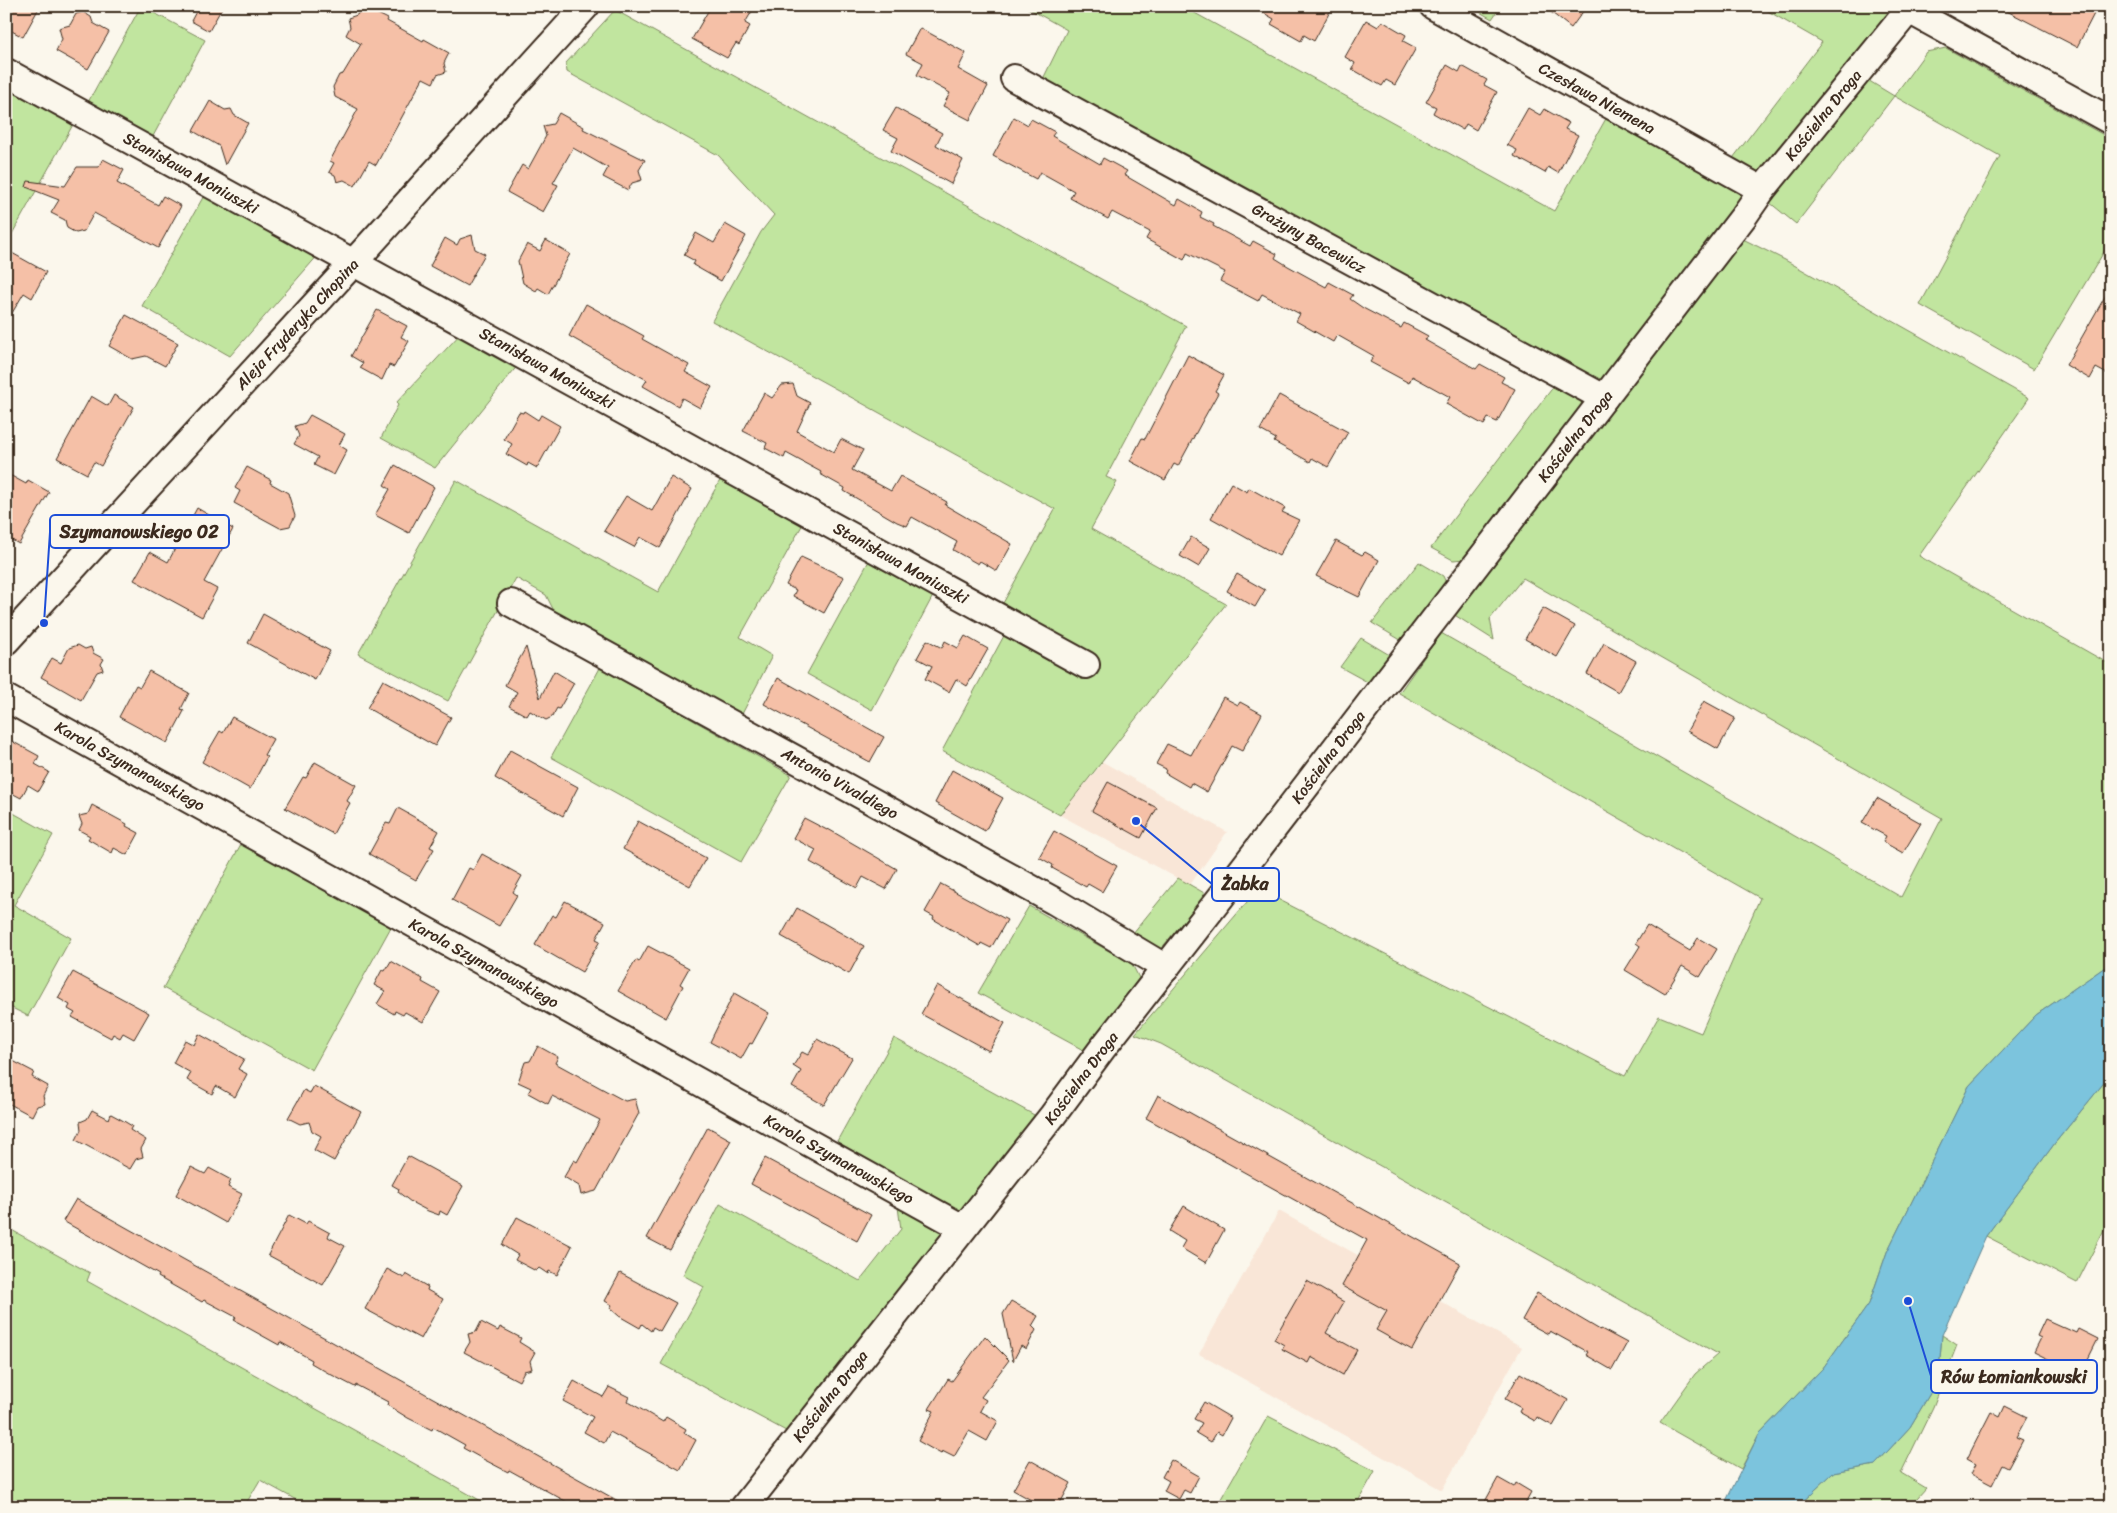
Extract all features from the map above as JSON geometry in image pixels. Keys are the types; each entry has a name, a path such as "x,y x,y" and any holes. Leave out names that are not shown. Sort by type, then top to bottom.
{"street":[{"name":"Aleja Fryderyka Chopina","path":"6,641 586,6"},
{"name":"Czesława Niemena","path":"1433,6 1762,190"},
{"name":"Kościelna Droga","path":"744,1507 1054,1115 1102,1049 1744,216 1762,190 1910,8"},
{"path":"1910,8 2111,121"},
{"name":"Stanisława Moniuszki","path":"6,72 1086,665"},
{"name":"Grażyny Bacewicz","path":"1014,78 1604,398"},
{"name":"Antonio Vivaldiego","path":"511,603 1045,896 1166,968"},
{"name":"Karola Szymanowskiego","path":"6,698 963,1228"}],"shaded area":[{"path":"1103,762 1227,832 1190,885 1060,815"},
{"path":"1279,1211 1522,1347 1442,1490 1199,1354"}],"green space":[{"path":"141,6 205,40 151,140 87,104"},
{"path":"1024,6 1182,6 1554,211 1608,115 1735,186 1742,198 1601,385 1043,79 1067,30"},
{"path":"1469,6 1501,6 1492,19"},
{"path":"1759,6 1896,6 1756,178 1730,162 1822,42"},
{"path":"615,10 1186,326 1106,477 1117,482 1091,529 1226,604 1060,815 942,751 1006,632 1077,672 1078,677 1097,669 1002,605 1055,509 712,321 761,232 774,215 718,155 567,72 566,63"},
{"path":"1946,48 2111,139 2111,240 2034,369 1920,305 2000,156 1894,96 1926,52"},
{"path":"1866,79 1894,96 1796,224 1769,202"},
{"path":"6,83 75,121 12,234 6,231"},
{"path":"206,192 319,254 230,356 142,306"},
{"path":"1741,238 1785,260 2029,398 1919,556 2111,665 2111,963 2036,1015 1969,1086 1887,1252 1869,1304 1823,1368 1759,1434 1741,1469 1660,1423 1695,1374 1718,1354 1161,1044 1135,1034 1258,889 1625,1076 1659,1016 1701,1033 1760,898 1399,693 1441,633 1901,897 1942,818 1523,578 1490,619 1494,640 1453,614"},
{"path":"462,332 518,365 435,468 381,438 398,405 396,403"},
{"path":"1557,382 1581,398 1582,412 1466,559 1453,560 1431,548"},
{"path":"723,475 804,522 740,637 772,656 741,716 554,611 546,595 516,578 448,701 358,654 456,480 658,592"},
{"path":"870,559 934,594 872,710 807,674"},
{"path":"1419,562 1443,576 1447,585 1404,642 1372,623"},
{"path":"1361,638 1393,657 1371,684 1340,667"},
{"path":"600,668 791,775 741,862 551,757"},
{"path":"6,809 53,835 14,905 71,938 28,1016 6,1005"},
{"path":"241,844 391,927 312,1070 163,988"},
{"path":"1178,878 1206,894 1160,950 1133,933"},
{"path":"1029,906 1132,964 1139,978 1085,1051 978,993"},
{"path":"894,1038 1036,1116 960,1211 836,1143"},
{"path":"2111,1074 2111,1216 2077,1283 1986,1236 2055,1143"},
{"path":"720,1204 860,1281 901,1229 898,1207 945,1233 786,1431 661,1364 704,1287 683,1275"},
{"path":"6,1227 90,1273 87,1281 492,1507 309,1507 260,1480 244,1507 6,1507"},
{"path":"1942,1335 1957,1345 1933,1407 1901,1473 1926,1488 1909,1507 1797,1507 1833,1473 1875,1465 1910,1427 1938,1380"},
{"path":"1268,1416 1375,1471 1355,1507 1222,1507 1218,1504"}],"water":[{"path":"2111,963 2111,1074 2055,1143 1986,1236 1942,1335 1938,1380 1910,1427 1875,1465 1833,1473 1797,1507 1723,1507 1759,1434 1823,1368 1869,1304 1887,1252 1969,1086 2036,1015"}],"building":[{"path":"6,6 40,6 23,37 6,28"},
{"path":"199,6 223,6 209,31 191,21"},
{"path":"362,6 388,19 387,21 423,41 424,39 449,53 444,63 446,72 437,75 433,83 423,78 376,165 369,161 355,186 344,180 337,182 335,175 329,172 334,163 330,161 358,109 335,97 333,87 339,75 343,74 361,44 346,35 350,27 348,18 357,15"},
{"path":"711,6 755,6 745,23 750,26 739,45 736,43 727,58 692,39"},
{"path":"1252,6 1333,6 1314,41 1304,35 1301,41 1271,24 1274,19"},
{"path":"1543,6 1587,6 1571,28"},
{"path":"1997,6 2098,6 2077,47"},
{"path":"83,12 91,17 93,23 109,32 88,69 56,51 62,39 59,28 70,25 76,14"},
{"path":"1366,20 1378,27 1382,21 1406,35 1403,41 1416,48 1395,85 1386,80 1382,86 1352,69 1355,63 1345,57"},
{"path":"920,28 966,53 958,69 988,86 970,120 943,106 950,93 917,75 923,63 906,54"},
{"path":"1447,65 1459,72 1462,66 1487,80 1484,85 1497,92 1476,130 1466,124 1463,130 1433,113 1436,107 1426,102"},
{"path":"210,101 225,110 231,109 234,115 248,123 225,165 219,146 193,131"},
{"path":"896,108 942,133 936,145 963,160 951,184 891,151 898,138 883,130"},
{"path":"1528,108 1540,115 1544,109 1569,123 1565,129 1578,135 1558,173 1548,167 1545,173 1514,156 1517,150 1507,145"},
{"path":"559,113 584,127 583,129 645,160 639,170 642,180 632,183 628,190 603,177 608,168 573,148 553,183 558,185 543,212 507,192 522,165 528,169 546,136 543,126 553,124"},
{"path":"1014,117 1028,125 1031,119 1055,132 1052,136 1100,164 1103,158 1127,171 1124,175 1176,205 1179,199 1202,212 1200,217 1214,224 1213,226 1250,246 1253,241 1277,254 1275,258 1326,287 1329,282 1353,295 1350,299 1363,308 1401,328 1404,323 1428,336 1425,340 1476,369 1480,364 1504,377 1501,382 1515,389 1497,422 1488,418 1484,425 1446,404 1450,397 1412,376 1409,383 1370,362 1374,356 1337,335 1333,342 1296,321 1300,314 1262,294 1258,301 1220,281 1225,272 1187,253 1184,260 1146,239 1150,232 1112,212 1108,219 1070,198 1074,191 1040,172 1036,179 993,156"},
{"path":"103,159 124,170 117,183 158,205 163,196 181,206 158,248 94,213 84,231 76,233 67,228 65,220 51,213 59,200 26,187 28,181 65,186 77,167 98,167"},
{"path":"725,224 746,236 721,281 693,265 695,261 684,255 696,233 714,243"},
{"path":"472,235 475,249 485,254 467,286 430,266 445,238 457,245 460,239"},
{"path":"546,240 570,254 548,294 538,288 536,291 523,283 518,261 527,244 540,251"},
{"path":"12,253 46,272 32,298 24,293 6,323 6,264"},
{"path":"2111,286 2111,376 2096,368 2090,379 2066,365"},
{"path":"586,304 644,336 642,339 689,365 685,372 712,387 700,408 682,398 678,406 643,386 647,380 569,336"},
{"path":"377,310 407,326 401,337 409,341 394,367 389,365 382,380 360,368 363,363 351,356"},
{"path":"126,315 178,343 165,366 146,356 132,359 109,346"},
{"path":"1188,355 1224,375 1215,391 1218,393 1178,466 1174,464 1165,480 1130,461 1142,438 1145,439"},
{"path":"793,384 797,396 810,403 798,432 834,452 841,439 863,450 852,470 891,491 900,476 947,502 945,505 1012,544 997,571 980,561 978,564 953,550 957,542 912,517 907,526 897,522 844,491 845,488 820,474 821,472 786,453 784,458 765,448 767,443 743,431 764,393 772,398 782,385"},
{"path":"114,395 134,407 101,466 94,462 87,474 57,458 91,396 108,406"},
{"path":"1279,395 1348,432 1328,467 1312,458 1310,462 1274,442 1276,439 1260,430"},
{"path":"524,411 538,420 541,415 560,426 537,468 528,463 527,466 506,454 512,444 504,439 519,412 523,413"},
{"path":"310,415 345,434 339,445 347,450 334,475 314,465 318,457 294,444 299,436 295,426 305,423"},
{"path":"395,465 434,487 409,533 375,515 390,489 384,485"},
{"path":"247,467 271,480 270,483 288,493 295,516 290,526 280,528 234,503 240,491 235,488"},
{"path":"6,473 26,484 28,480 49,492 19,544 6,537"},
{"path":"671,477 692,489 660,548 640,537 634,547 604,531 626,496 652,511"},
{"path":"1231,483 1247,492 1249,488 1285,508 1282,512 1299,520 1279,556 1211,518"},
{"path":"197,508 233,529 204,582 217,589 202,617 134,580 150,552 168,562"},
{"path":"1191,537 1210,548 1199,567 1180,556"},
{"path":"1336,541 1362,555 1365,552 1379,560 1359,597 1316,576"},
{"path":"801,557 844,577 824,613 793,596 796,590 786,585"},
{"path":"1237,574 1265,590 1255,607 1227,591"},
{"path":"1543,608 1575,626 1557,657 1525,639"},
{"path":"263,614 330,651 315,680 248,643"},
{"path":"965,636 988,649 967,686 956,679 949,692 925,679 932,666 917,658 927,640 942,648 945,641 958,648"},
{"path":"1604,643 1636,661 1618,692 1587,674"},
{"path":"78,645 85,649 91,647 93,653 104,659 101,664 103,670 97,672 81,700 41,677 52,658 61,663 69,648"},
{"path":"526,647 540,698 554,671 574,683 559,709 557,708 552,717 546,720 530,711 527,716 509,706 517,692 505,685"},
{"path":"149,671 189,693 181,709 184,711 167,743 119,717 136,685 140,687"},
{"path":"778,678 884,737 870,762 764,704"},
{"path":"383,680 451,717 435,746 367,708"},
{"path":"1223,697 1238,705 1240,702 1262,714 1242,751 1232,746 1207,792 1191,783 1189,787 1165,773 1166,769 1156,764 1167,744 1191,755"},
{"path":"1704,701 1735,718 1718,749 1687,731"},
{"path":"232,717 273,739 264,755 267,757 250,789 202,762 220,731 223,733"},
{"path":"6,738 39,756 35,764 49,772 38,791 28,785 21,798 6,790"},
{"path":"510,750 578,787 563,816 495,778"},
{"path":"315,762 356,785 347,801 350,803 333,834 285,808 303,777 306,778"},
{"path":"952,770 1003,798 985,831 935,803"},
{"path":"1108,782 1157,808 1141,838 1092,811"},
{"path":"1877,798 1921,823 1903,853 1883,842 1886,836 1862,823"},
{"path":"92,805 127,824 126,826 139,833 127,855 114,848 112,853 88,839 90,836 79,830 82,824 79,816 88,814"},
{"path":"398,808 439,831 430,847 434,849 416,880 369,854 386,823 390,824"},
{"path":"804,818 828,829 897,869 886,889 863,877 857,888 810,862 816,850 793,838"},
{"path":"638,821 706,858 690,886 623,849"},
{"path":"1054,831 1117,866 1102,892 1088,884 1086,887 1052,868 1053,865 1039,857"},
{"path":"482,854 522,876 513,892 517,895 499,926 452,900 469,868 473,870"},
{"path":"941,884 1007,920 991,948 981,943 980,946 933,919 934,917 925,912"},
{"path":"565,901 605,922 596,939 600,941 582,972 535,945 552,915 556,917"},
{"path":"797,908 864,946 849,974 781,936"},
{"path":"1647,925 1690,951 1698,938 1717,949 1700,977 1682,966 1665,994 1625,970 1640,946 1636,943"},
{"path":"648,946 689,968 680,984 683,986 666,1018 618,991 636,960 639,962"},
{"path":"391,961 423,979 422,982 440,992 423,1022 405,1012 403,1015 395,1011 394,1014 377,1004 385,991 374,985 382,970 385,971"},
{"path":"73,972 149,1013 134,1039 123,1033 120,1038 113,1034 111,1038 72,1017 75,1013 68,1009 70,1005 58,998"},
{"path":"937,985 1005,1023 989,1051 921,1014"},
{"path":"734,993 769,1013 752,1044 750,1043 741,1059 710,1042"},
{"path":"199,1034 244,1059 238,1069 247,1074 235,1097 216,1086 212,1094 187,1080 191,1073 173,1063 185,1040 194,1045"},
{"path":"817,1039 852,1058 824,1105 792,1087 801,1071 793,1066 802,1052 808,1055"},
{"path":"538,1046 558,1057 555,1063 625,1101 635,1099 639,1113 596,1191 581,1195 579,1186 564,1177 574,1160 577,1162 600,1120 552,1096 548,1104 528,1093 531,1088 518,1082 525,1062 530,1061"},
{"path":"13,1061 34,1072 32,1077 48,1086 43,1096 45,1104 37,1106 32,1116 6,1102 6,1073"},
{"path":"314,1086 361,1112 334,1161 314,1150 321,1136 312,1131 309,1122 300,1124 288,1118 304,1090 310,1093"},
{"path":"1158,1095 1460,1263 1412,1350 1376,1330 1387,1311 1342,1286 1367,1240 1146,1118"},
{"path":"92,1110 109,1119 111,1114 122,1120 132,1126 130,1130 146,1140 141,1149 143,1157 136,1159 130,1169 76,1140 81,1130 80,1122 87,1119"},
{"path":"708,1127 731,1140 670,1250 647,1238"},
{"path":"408,1156 463,1186 447,1215 440,1211 439,1215 411,1202 398,1192 399,1189 392,1185"},
{"path":"765,1158 871,1215 857,1241 751,1184"},
{"path":"191,1167 205,1174 209,1168 231,1180 228,1187 242,1194 226,1223 176,1195"},
{"path":"76,1199 629,1507 576,1507 509,1470 508,1472 463,1448 465,1445 433,1427 432,1430 408,1418 387,1405 388,1402 330,1374 311,1363 312,1360 280,1342 279,1345 234,1320 236,1317 204,1300 202,1302 158,1277 159,1275 63,1221"},
{"path":"1184,1206 1224,1230 1206,1263 1181,1248 1185,1241 1169,1231"},
{"path":"289,1215 306,1224 308,1221 330,1233 328,1237 345,1246 323,1285 268,1255"},
{"path":"517,1217 572,1246 557,1275 549,1271 548,1274 539,1268 536,1271 515,1260 518,1255 502,1245"},
{"path":"387,1269 404,1278 406,1274 428,1287 427,1290 443,1299 421,1339 365,1309"},
{"path":"620,1273 676,1303 660,1331 653,1327 651,1331 642,1324 640,1328 619,1316 610,1308 612,1305 605,1301"},
{"path":"1307,1281 1344,1302 1326,1333 1357,1350 1343,1375 1311,1357 1308,1363 1282,1349 1284,1345 1274,1339"},
{"path":"1537,1293 1600,1330 1627,1343 1612,1370 1586,1355 1588,1352 1550,1331 1548,1334 1522,1320"},
{"path":"1011,1301 1038,1316 1032,1326 1036,1330 1026,1349 1021,1346 1013,1361 1003,1314"},
{"path":"2045,1319 2076,1333 2078,1329 2098,1339 2077,1381 2055,1369 2058,1364 2034,1352 2041,1338 2037,1336"},
{"path":"481,1322 498,1331 500,1327 521,1338 519,1342 535,1352 530,1361 532,1369 524,1371 519,1381 464,1352 470,1342 468,1334 476,1332"},
{"path":"985,1336 1009,1360 981,1397 986,1400 980,1411 998,1421 987,1441 969,1431 954,1457 942,1451 941,1454 918,1441 934,1411 929,1409 948,1379 952,1381"},
{"path":"1520,1373 1568,1400 1553,1426 1537,1417 1535,1421 1519,1412 1521,1408 1505,1399"},
{"path":"574,1381 603,1397 609,1387 629,1397 627,1401 663,1422 666,1417 686,1429 684,1433 696,1440 680,1470 610,1432 604,1443 584,1432 593,1417 563,1401"},
{"path":"1204,1402 1231,1418 1222,1435 1217,1432 1211,1442 1196,1433 1202,1423 1194,1419"},
{"path":"2005,1406 2027,1417 2016,1437 2023,1440 2008,1468 2002,1465 1992,1485 1971,1474 1976,1464 1967,1459 1991,1412 2000,1417"},
{"path":"1030,1460 1071,1483 1058,1507 1044,1507 1013,1490"},
{"path":"1171,1460 1199,1476 1190,1493 1184,1490 1179,1499 1164,1491 1169,1481 1162,1477"},
{"path":"1498,1478 1514,1487 1516,1483 1531,1492 1523,1507 1482,1507"}],"place":[{"name":"Szymanowskiego 02","path":"44,623"},
{"name":"Żabka","path":"1136,821"},
{"name":"Rów Łomiankowski","path":"1908,1301"}]}
